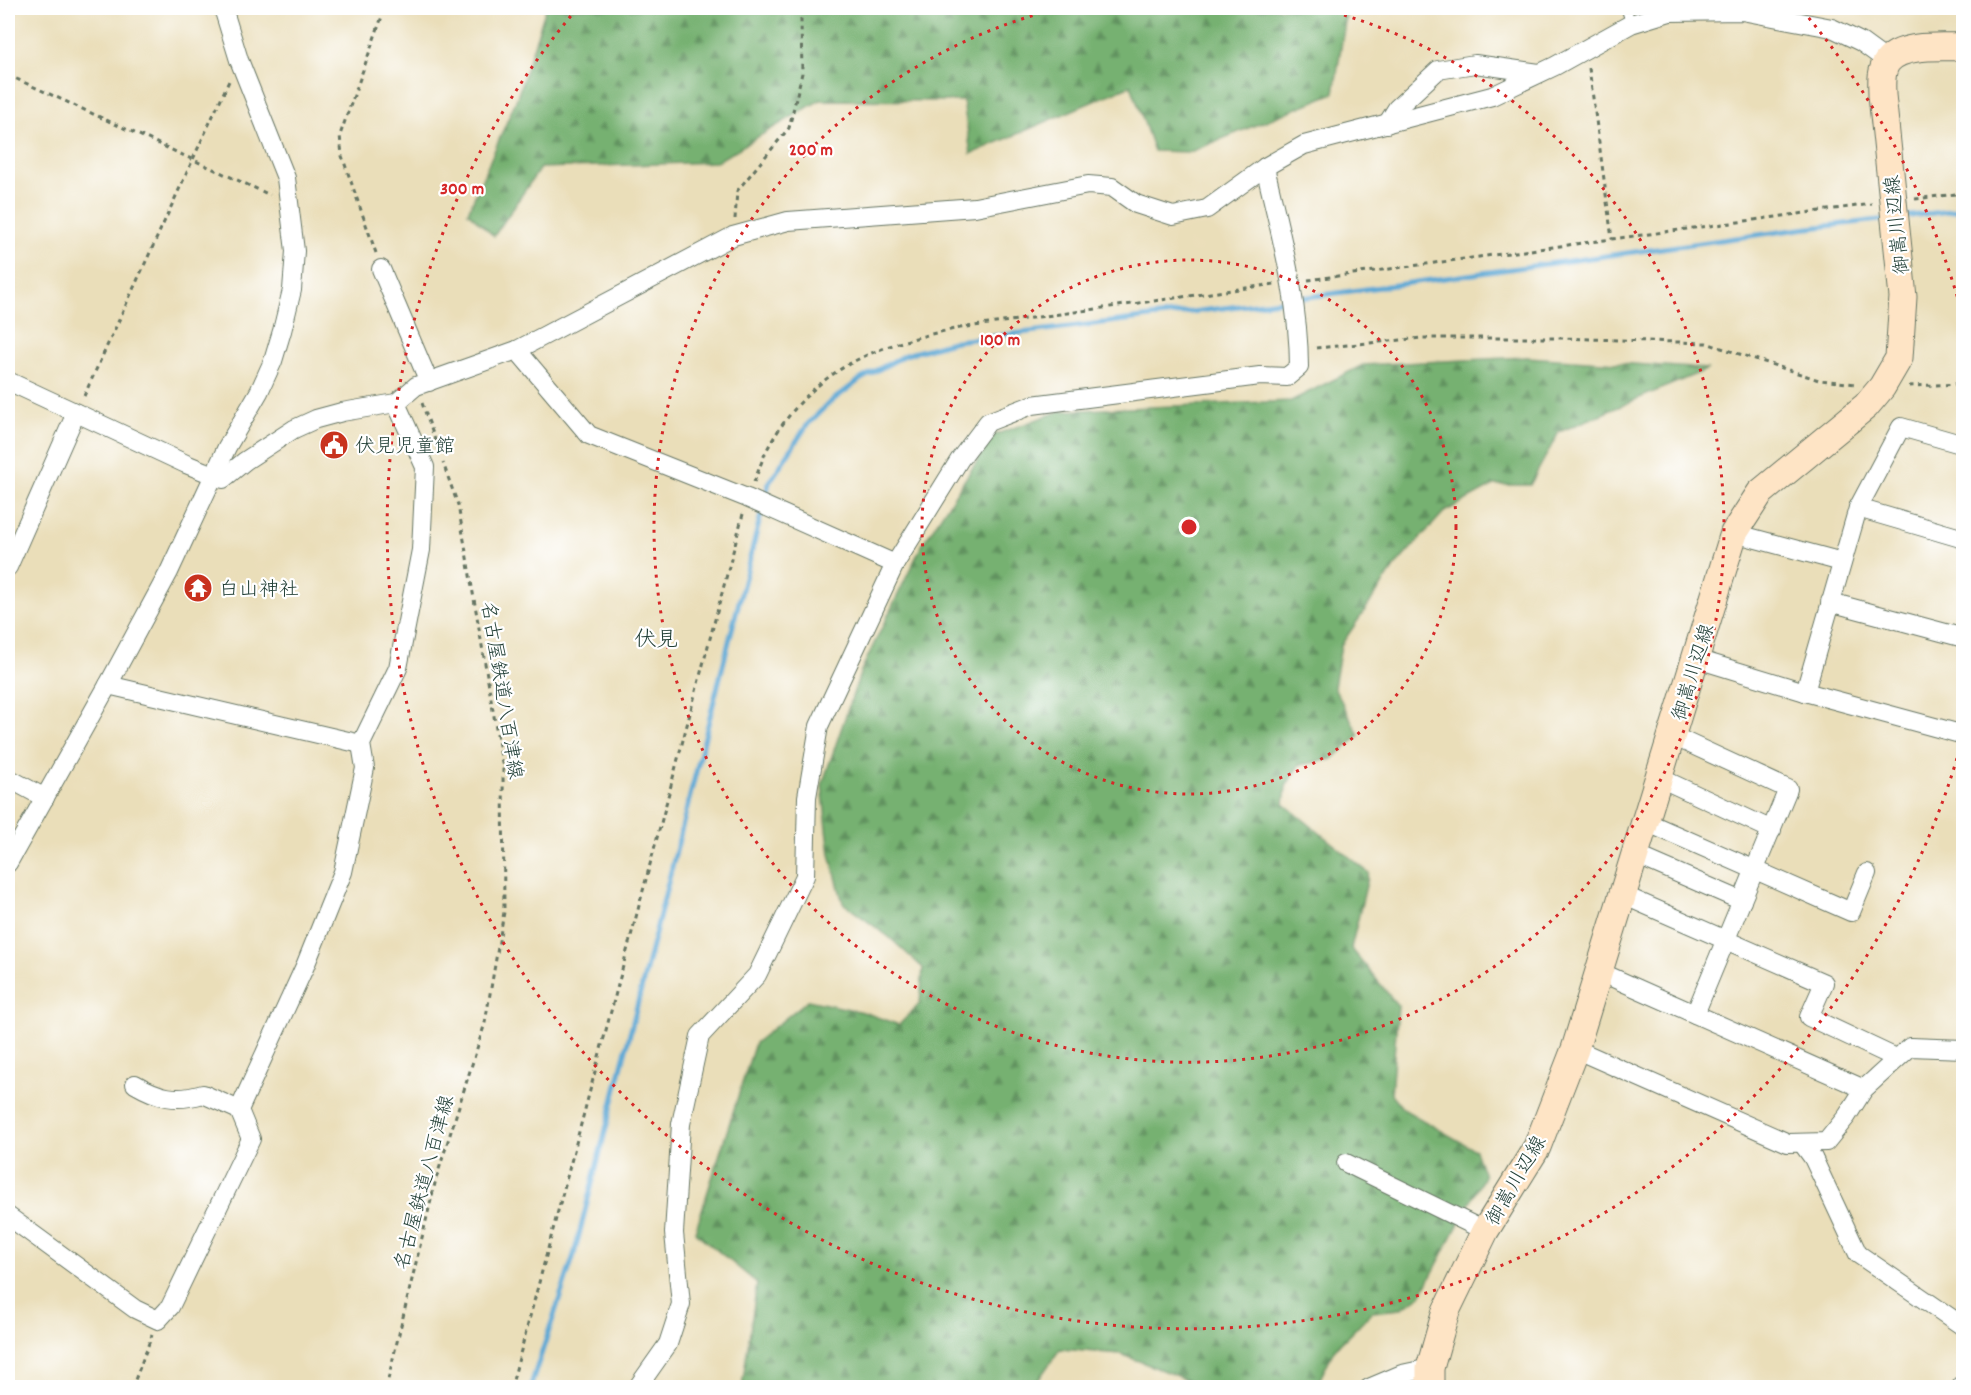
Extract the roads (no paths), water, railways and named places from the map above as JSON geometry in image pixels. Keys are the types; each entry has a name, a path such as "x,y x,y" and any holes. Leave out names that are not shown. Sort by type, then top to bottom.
{"main road":[{"path":"1887,62 1904,51 1926,47 1964,47"},
{"name":"御嵩川辺線","path":"1430,1378 1446,1311 1485,1231 1537,1147 1575,1049 1697,659 1734,532 1760,493 1866,406 1882,387 1899,358 1903,297 1882,95 1882,75 1887,62"}],"street":[{"path":"8,864 169,572 226,447 259,392 273,361 292,290 295,251 285,178 239,60 224,12 207,8"},
{"path":"8,381 212,476 223,479 245,461 294,429 342,411 396,403 422,384 517,350 734,236 788,221 975,207 1088,185 1112,187 1136,204 1173,216 1207,209 1265,167 1304,146 1492,96 1586,48 1629,16 1670,12 1742,11 1832,28 1861,42 1887,62"},
{"path":"1387,124 1397,108 1438,70 1475,64 1539,73"},
{"path":"637,1388 668,1344 681,1304 674,1233 681,1124 700,1036 757,975 805,876 807,797 819,726 895,564 960,459 988,423 1032,405 1260,376 1287,377 1299,368 1291,282 1265,167"},
{"path":"381,270 422,384"},
{"path":"517,350 589,435 747,498 895,564"},
{"path":"8,1216 135,1309 158,1320 170,1307 250,1139 239,1110 305,966 342,872 364,768 361,744 398,668 421,550 425,467 396,403"},
{"path":"8,567 76,413"},
{"path":"1805,692 1858,508 1901,427 1964,445"},
{"path":"1858,508 1964,539"},
{"path":"1734,532 1842,562"},
{"path":"1830,602 1964,638"},
{"path":"1697,659 1805,692 1964,735"},
{"path":"108,685 361,744"},
{"path":"1673,736 1788,789 1695,1014"},
{"path":"8,778 45,798"},
{"path":"1660,778 1772,830"},
{"path":"1646,822 1851,912 1867,873"},
{"path":"1636,855 1742,901"},
{"path":"1623,895 1824,983 1809,1017 1896,1058"},
{"path":"1600,972 1864,1089"},
{"path":"1575,1049 1788,1143 1802,1143 1826,1142 1864,1089 1910,1047 1964,1049"},
{"path":"135,1084 154,1095 186,1099 202,1094 239,1110"},
{"path":"1802,1143 1813,1158 1858,1254 1964,1328"},
{"path":"1346,1163 1485,1231"},
{"path":"1369,1388 1402,1374 1430,1378"},
{"path":"1960,1388 1964,1383"}],"waterway":[{"path":"1903,217 1964,209"},
{"path":"530,1388 574,1255 769,483 807,425 829,403 861,379 905,355 956,341 1272,302 1800,229 1888,219"}],"place":[{"name":"伏見児童館","path":"334,445"},
{"name":"白山神社","path":"198,588"}],"district":[{"name":"伏見","path":"656,638"}]}
